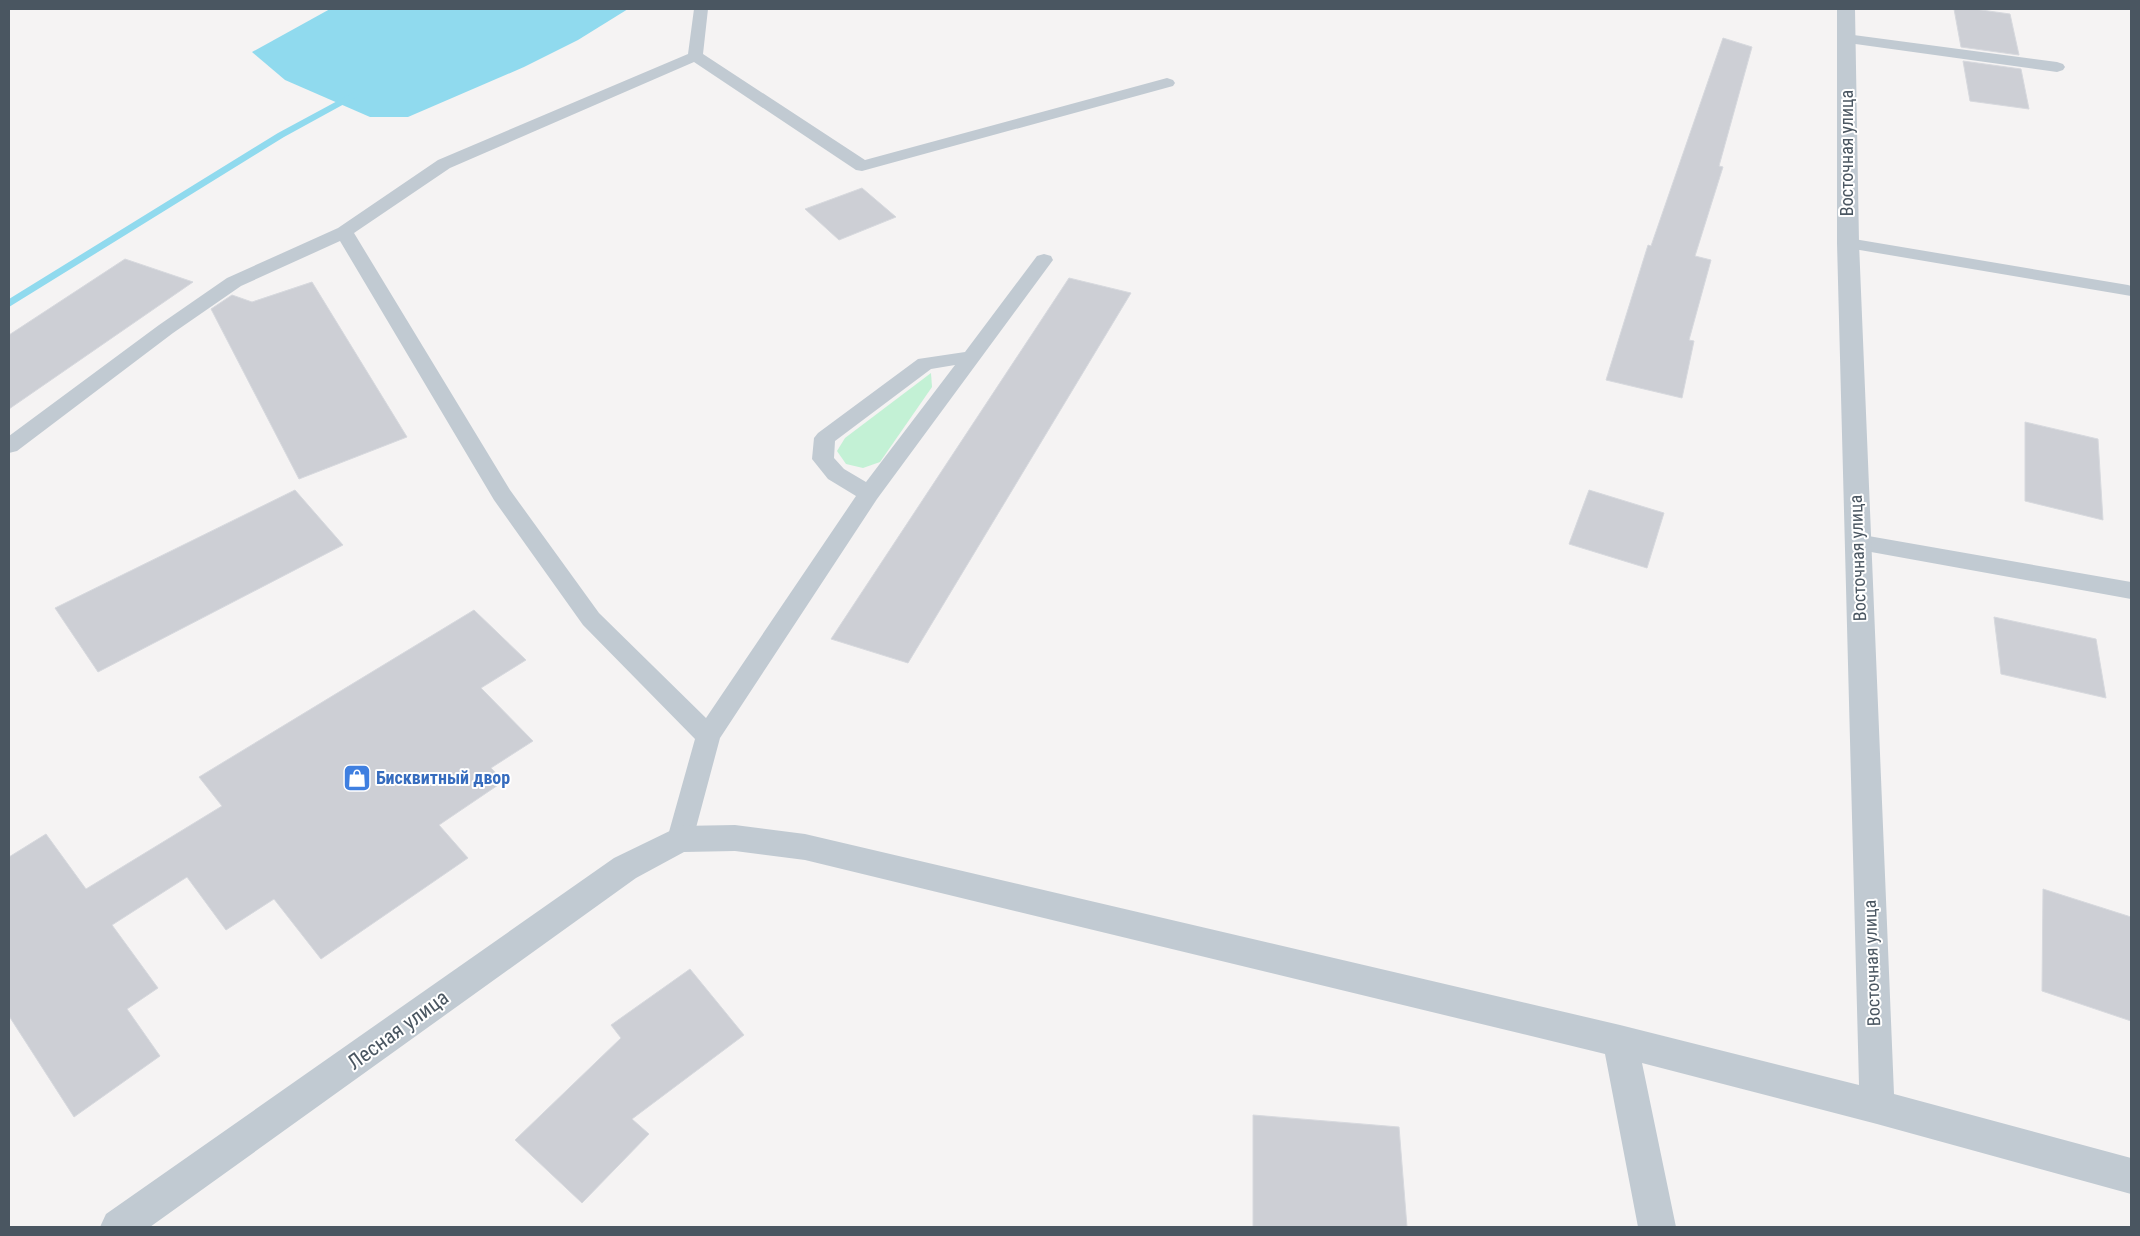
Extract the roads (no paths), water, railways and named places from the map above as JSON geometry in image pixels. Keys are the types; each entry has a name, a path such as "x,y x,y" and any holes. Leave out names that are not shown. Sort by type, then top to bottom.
{"street":[{"name":"Восточная улица","path":"1846,9 1848,243 1877,1107"},
{"path":"680,839 735,838 805,847 1620,1042 1877,1107 2131,1176"},
{"name":"Лесная улица","path":"119,1227 625,868 680,839"},
{"path":"1620,1042 1657,1227"}],"lane":[{"path":"695,56 701,9"},
{"path":"1846,39 2057,67"},
{"path":"695,56 862,166 1167,83"},
{"path":"9,446 166,329 234,282 344,232 444,164 695,56"},
{"path":"344,232 502,495 591,619 708,736"},
{"path":"1848,243 2128,291"},
{"path":"680,839 708,736 869,494 1044,260"},
{"path":"869,494 836,474 823,459 825,438 925,362 972,357"},
{"path":"1857,542 2131,591"}],"water":[{"path":"330,9 628,9 578,40 524,67 408,117 370,117 285,80 252,52"}],"waterway":[{"path":"9,304 281,135 354,95"}],"place":[{"name":"Бисквитный двор","path":"357,778"}]}
